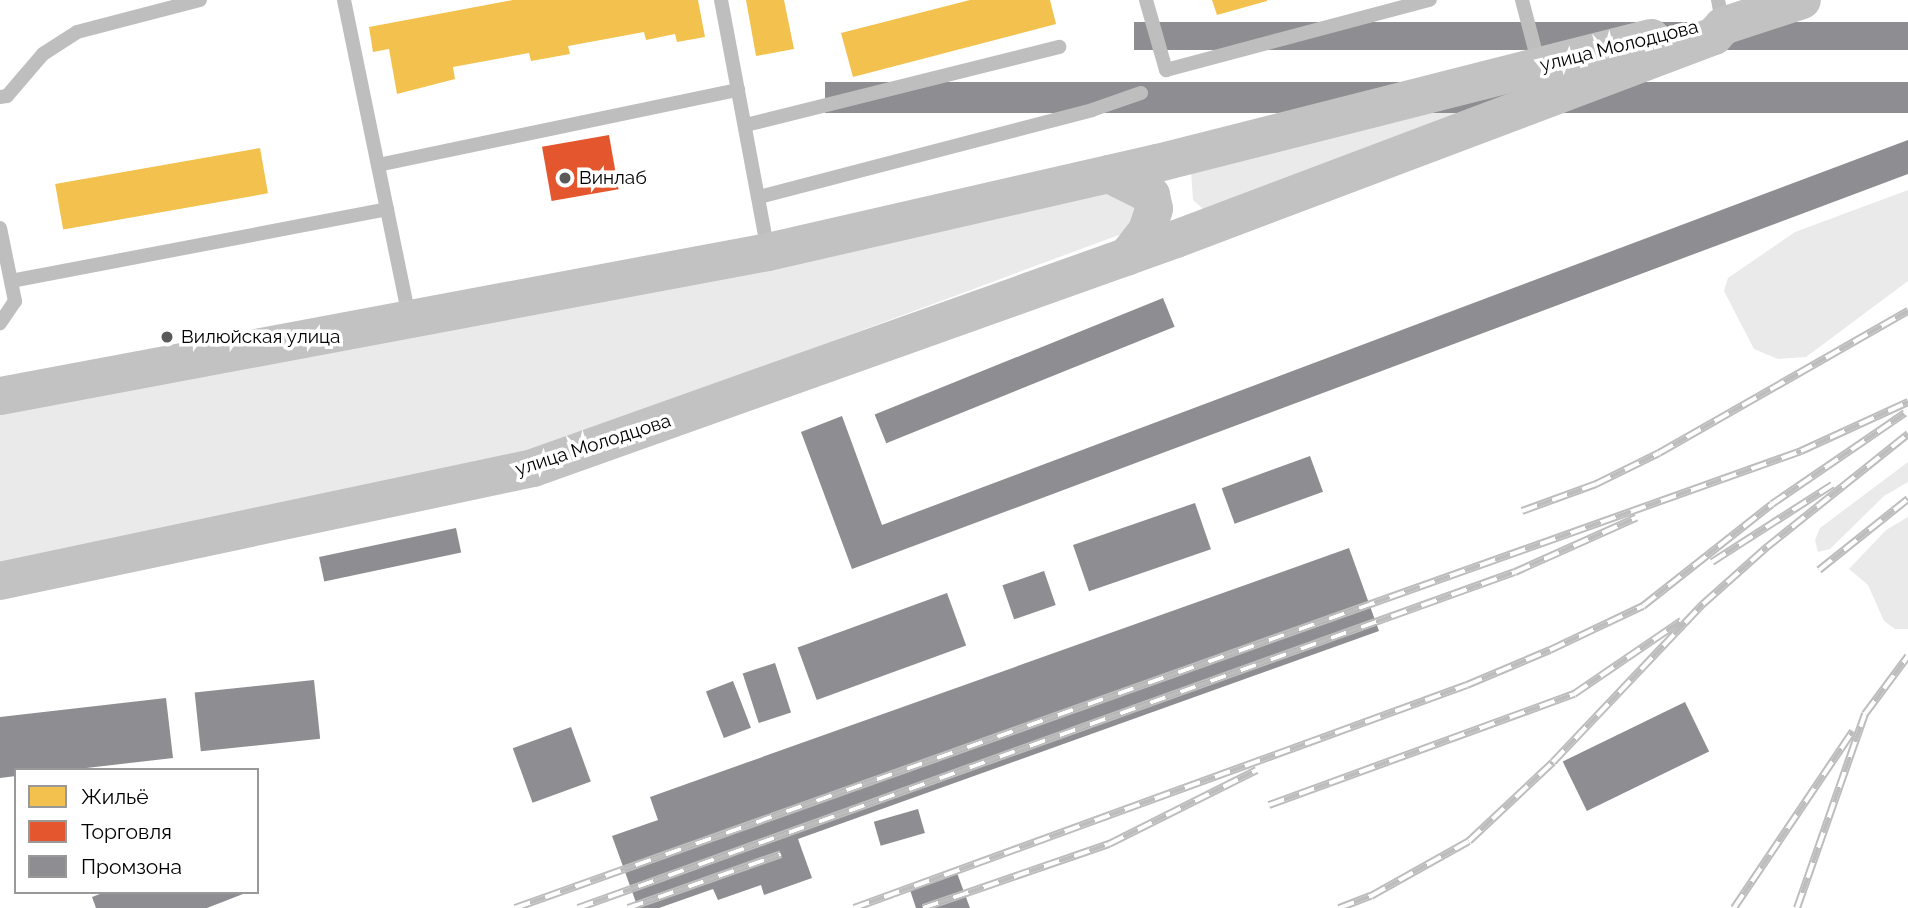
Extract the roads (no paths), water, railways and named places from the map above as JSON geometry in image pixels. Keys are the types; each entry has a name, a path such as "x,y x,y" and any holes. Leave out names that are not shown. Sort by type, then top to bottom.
{"street":[{"path":"1721,13 1802,0"},
{"name":"улица Молодцова","path":"0,396 409,317 768,252 1194,154 1713,22 1721,13"},
{"name":"улица Молодцова","path":"0,581 533,468 1221,223 1714,36 1721,13"},
{"path":"1194,154 1181,170 1175,188 1180,203 1196,215 1221,223"},
{"path":"1109,174 1151,195 1154,209 1147,231 1127,257"}],"lane":[{"path":"0,97 7,96 43,54 77,32 200,0"},
{"path":"344,0 409,317"},
{"path":"721,0 768,252"},
{"path":"1146,0 1166,70 1430,0"},
{"path":"1522,0 1540,66"},
{"path":"746,125 1059,47"},
{"path":"378,165 738,90"},
{"path":"759,197 1092,110 1141,93"},
{"path":"10,281 387,209"},
{"path":"0,228 15,301 0,323"}],"railway":[{"path":"1522,511 1596,484 1659,453 1908,311"},
{"path":"515,908 1801,451 1908,402"},
{"path":"854,908 1467,685 1550,650 1643,606 1772,504 1905,413"},
{"path":"1339,908 1371,896 1469,841 1553,762 1703,604 1767,547 1908,434"},
{"path":"1712,562 1832,485"},
{"path":"1819,570 1908,499"},
{"path":"578,908 1515,572 1636,518"},
{"path":"1269,805 1574,694 1681,621"},
{"path":"1797,908 1865,714 1908,656"},
{"path":"1734,908 1853,731"},
{"path":"923,908 1109,844 1257,770"},
{"path":"628,908 781,854"}],"place":[{"name":"Винлаб","path":"565,178"},
{"name":"Вилюйская улица","path":"167,337"}]}
